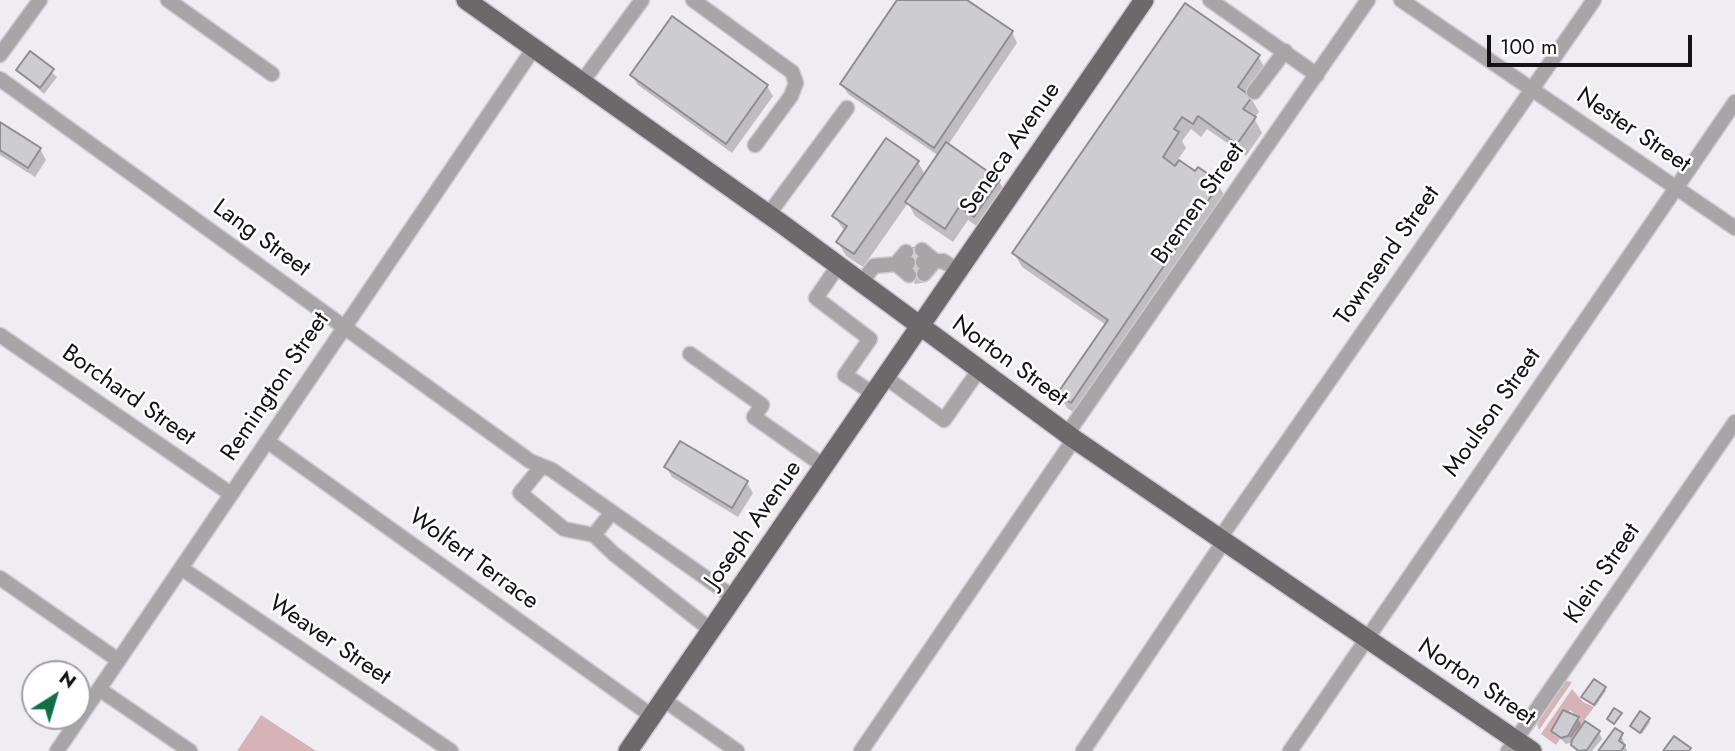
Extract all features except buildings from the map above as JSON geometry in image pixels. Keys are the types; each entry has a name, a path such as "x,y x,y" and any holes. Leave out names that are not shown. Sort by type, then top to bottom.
{"main road":[{"name":"Norton Street","path":"466,0 838,265 1070,436 1366,638 1518,747"},
{"name":"Seneca Avenue","path":"918,325 1144,0"},
{"name":"Joseph Avenue","path":"628,751 874,394 918,325"}],"street":[{"path":"0,55 40,0"},
{"path":"168,0 272,74"},
{"path":"582,82 642,0"},
{"path":"693,0 792,72 796,83 791,96 755,145"},
{"path":"1210,0 1317,75"},
{"name":"Bremen Street","path":"861,751 1070,436 1368,0"},
{"name":"Nester Street","path":"1401,0 1735,228"},
{"name":"Townsend Street","path":"1083,751 1222,539 1594,0"},
{"name":"Remington Street","path":"57,751 534,48"},
{"path":"1254,92 1285,51"},
{"name":"Lang Street","path":"0,79 536,463 612,512 733,597"},
{"name":"Moulson Street","path":"1290,751 1735,102"},
{"path":"768,215 847,108"},
{"path":"861,283 874,266 943,261 957,270"},
{"path":"838,265 816,298 870,339 845,375 874,394"},
{"name":"Borchard Street","path":"0,335 231,494"},
{"path":"690,354 762,405 754,417 824,466"},
{"path":"885,377 943,420 979,370"},
{"name":"Klein Street","path":"1518,747 1735,422"},
{"name":"Wolfert Terrace","path":"267,441 658,708 737,751"},
{"path":"536,463 520,494 564,529 594,535 614,554 711,630"},
{"path":"594,535 612,512"},
{"name":"Weaver Street","path":"181,568 451,751"},
{"path":"0,578 118,660"},
{"path":"99,689 190,751"}],"shaded area":[{"path":"1566,681 1572,682 1539,730 1537,724"},
{"path":"1572,689 1583,702 1594,707 1571,738 1569,737 1580,718 1570,710 1568,713 1562,710 1550,731 1560,739 1556,745 1541,734"},
{"path":"261,715 316,751 237,751"}]}
